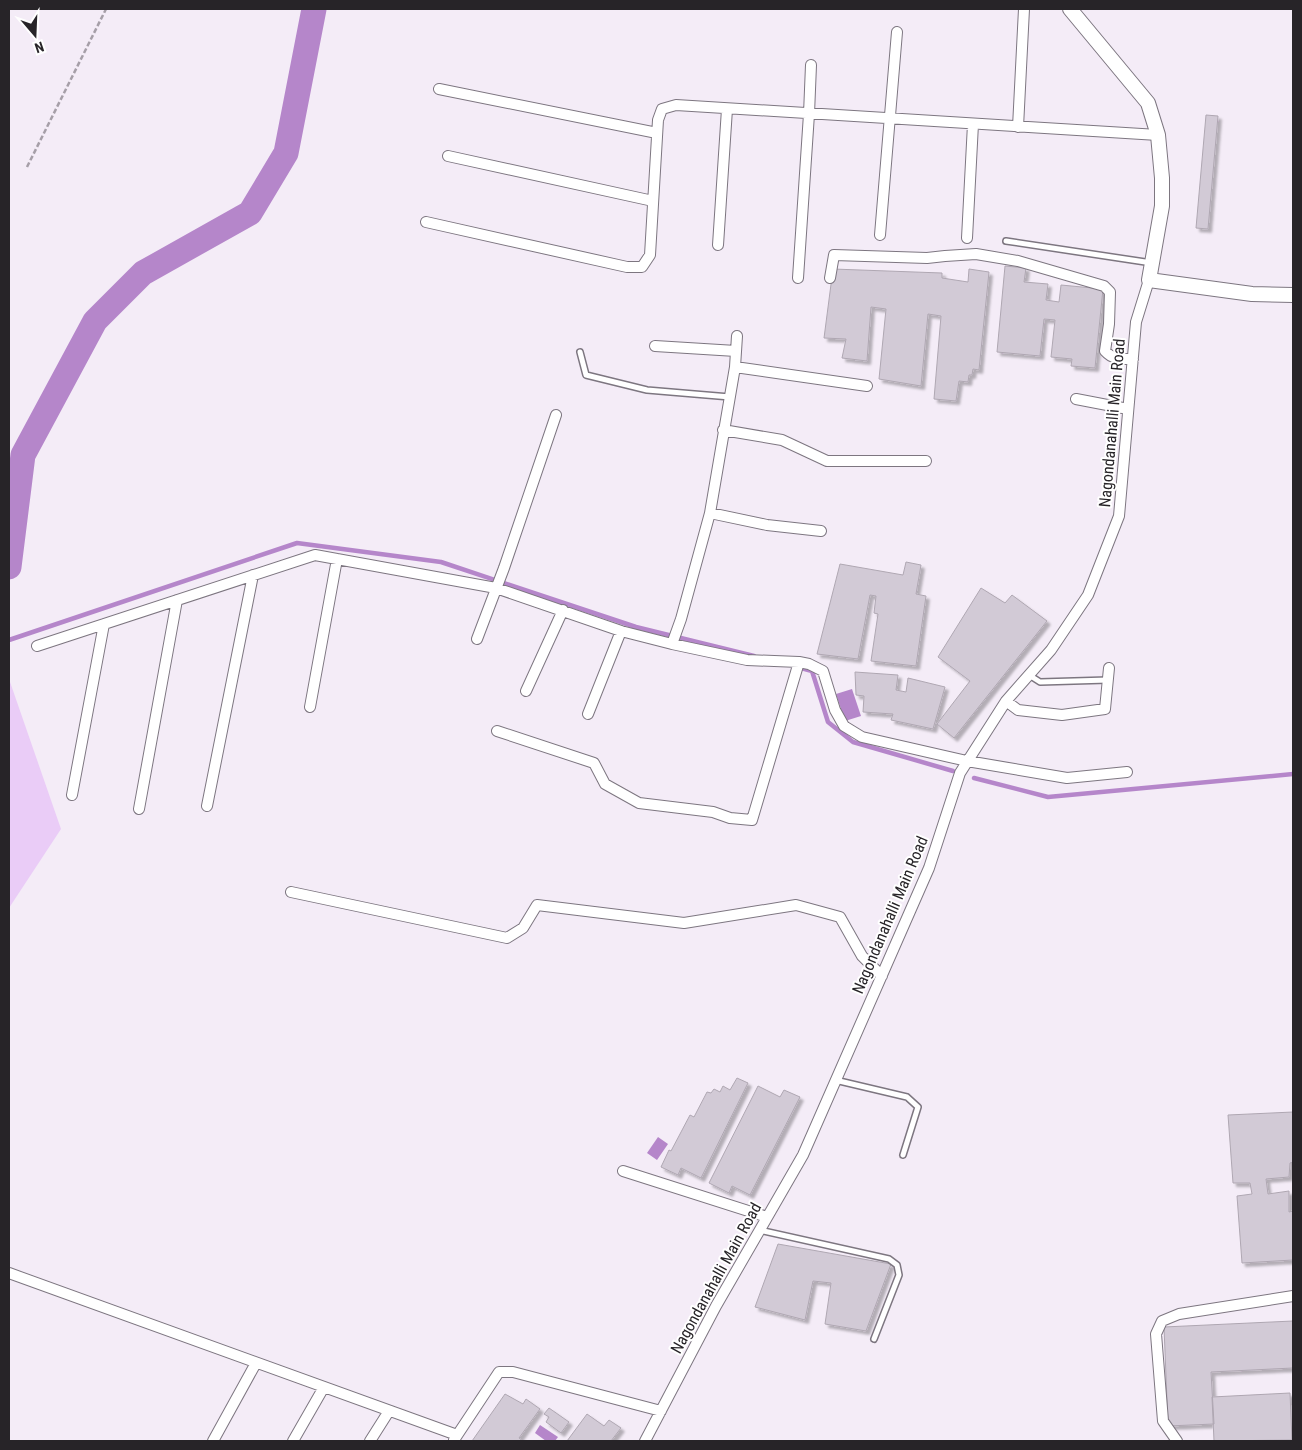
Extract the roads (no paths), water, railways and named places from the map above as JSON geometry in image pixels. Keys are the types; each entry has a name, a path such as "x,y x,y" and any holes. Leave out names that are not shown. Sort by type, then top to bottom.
{"street":[{"path":"1018,127 1024,9"},
{"path":"1070,9 1148,103 1158,135 1162,178 1162,206 1150,280 1252,294 1293,295"},
{"path":"880,234 897,32"},
{"path":"798,278 811,65"},
{"path":"439,89 657,133"},
{"path":"426,222 627,267 642,267 650,256 658,120 662,110 676,105 1158,135"},
{"path":"718,245 727,109"},
{"path":"967,238 973,124"},
{"path":"448,156 653,201"},
{"path":"830,278 834,255 927,258 976,254 1018,260 1104,286 1110,292 1111,301 1105,351 1109,356 1115,358 1133,360"},
{"name":"Nagondanahalli Main Road","path":"644,1441 716,1306 803,1154 929,868 960,772 1006,701 1051,650 1088,595 1119,516 1136,322 1150,280"},
{"path":"672,644 681,619 710,513 735,367 737,336"},
{"path":"655,346 736,351"},
{"path":"735,367 867,386"},
{"path":"1076,400 1128,409"},
{"path":"477,639 556,415"},
{"path":"724,430 782,440 828,461 926,461"},
{"path":"710,513 767,525 821,532"},
{"path":"37,646 315,555 496,588 621,631 672,644 747,660 809,664 823,671 835,710 844,726 862,737 967,761 1067,778 1127,772"},
{"path":"310,707 337,559"},
{"path":"207,806 253,576"},
{"path":"139,809 177,600"},
{"path":"526,691 563,610"},
{"path":"72,795 104,624"},
{"path":"588,714 621,631"},
{"path":"497,731 594,763 605,784 639,803 713,812 730,818 752,820 798,662"},
{"path":"1006,701 1018,710 1062,715 1105,709 1109,668"},
{"path":"291,892 507,938 523,928 538,905 684,923 796,905 840,917 862,956 882,976"},
{"path":"623,1171 767,1217"},
{"path":"9,1273 389,1411 455,1438 499,1372 513,1372 661,1411"},
{"path":"1177,1441 1163,1421 1156,1334 1162,1321 1179,1314 1293,1296"},
{"path":"213,1441 256,1363"},
{"path":"293,1441 324,1387"},
{"path":"370,1441 389,1411"}],"lane":[{"path":"1006,241 1152,264"},
{"path":"580,352 586,375 647,390 730,397"},
{"path":"1029,675 1040,682 1108,680"},
{"path":"835,1080 907,1097 918,1107 903,1155"},
{"path":"759,1230 889,1259 898,1266 899,1275 874,1339"}],"waterway":[{"path":"9,567 23,455 95,321 143,273 250,213 286,153 314,9"},
{"path":"9,640 297,543 441,562 636,627 754,656"},
{"path":"801,668 812,671 828,722 853,742 953,771"},
{"path":"974,778 1048,797 1293,774"}]}
